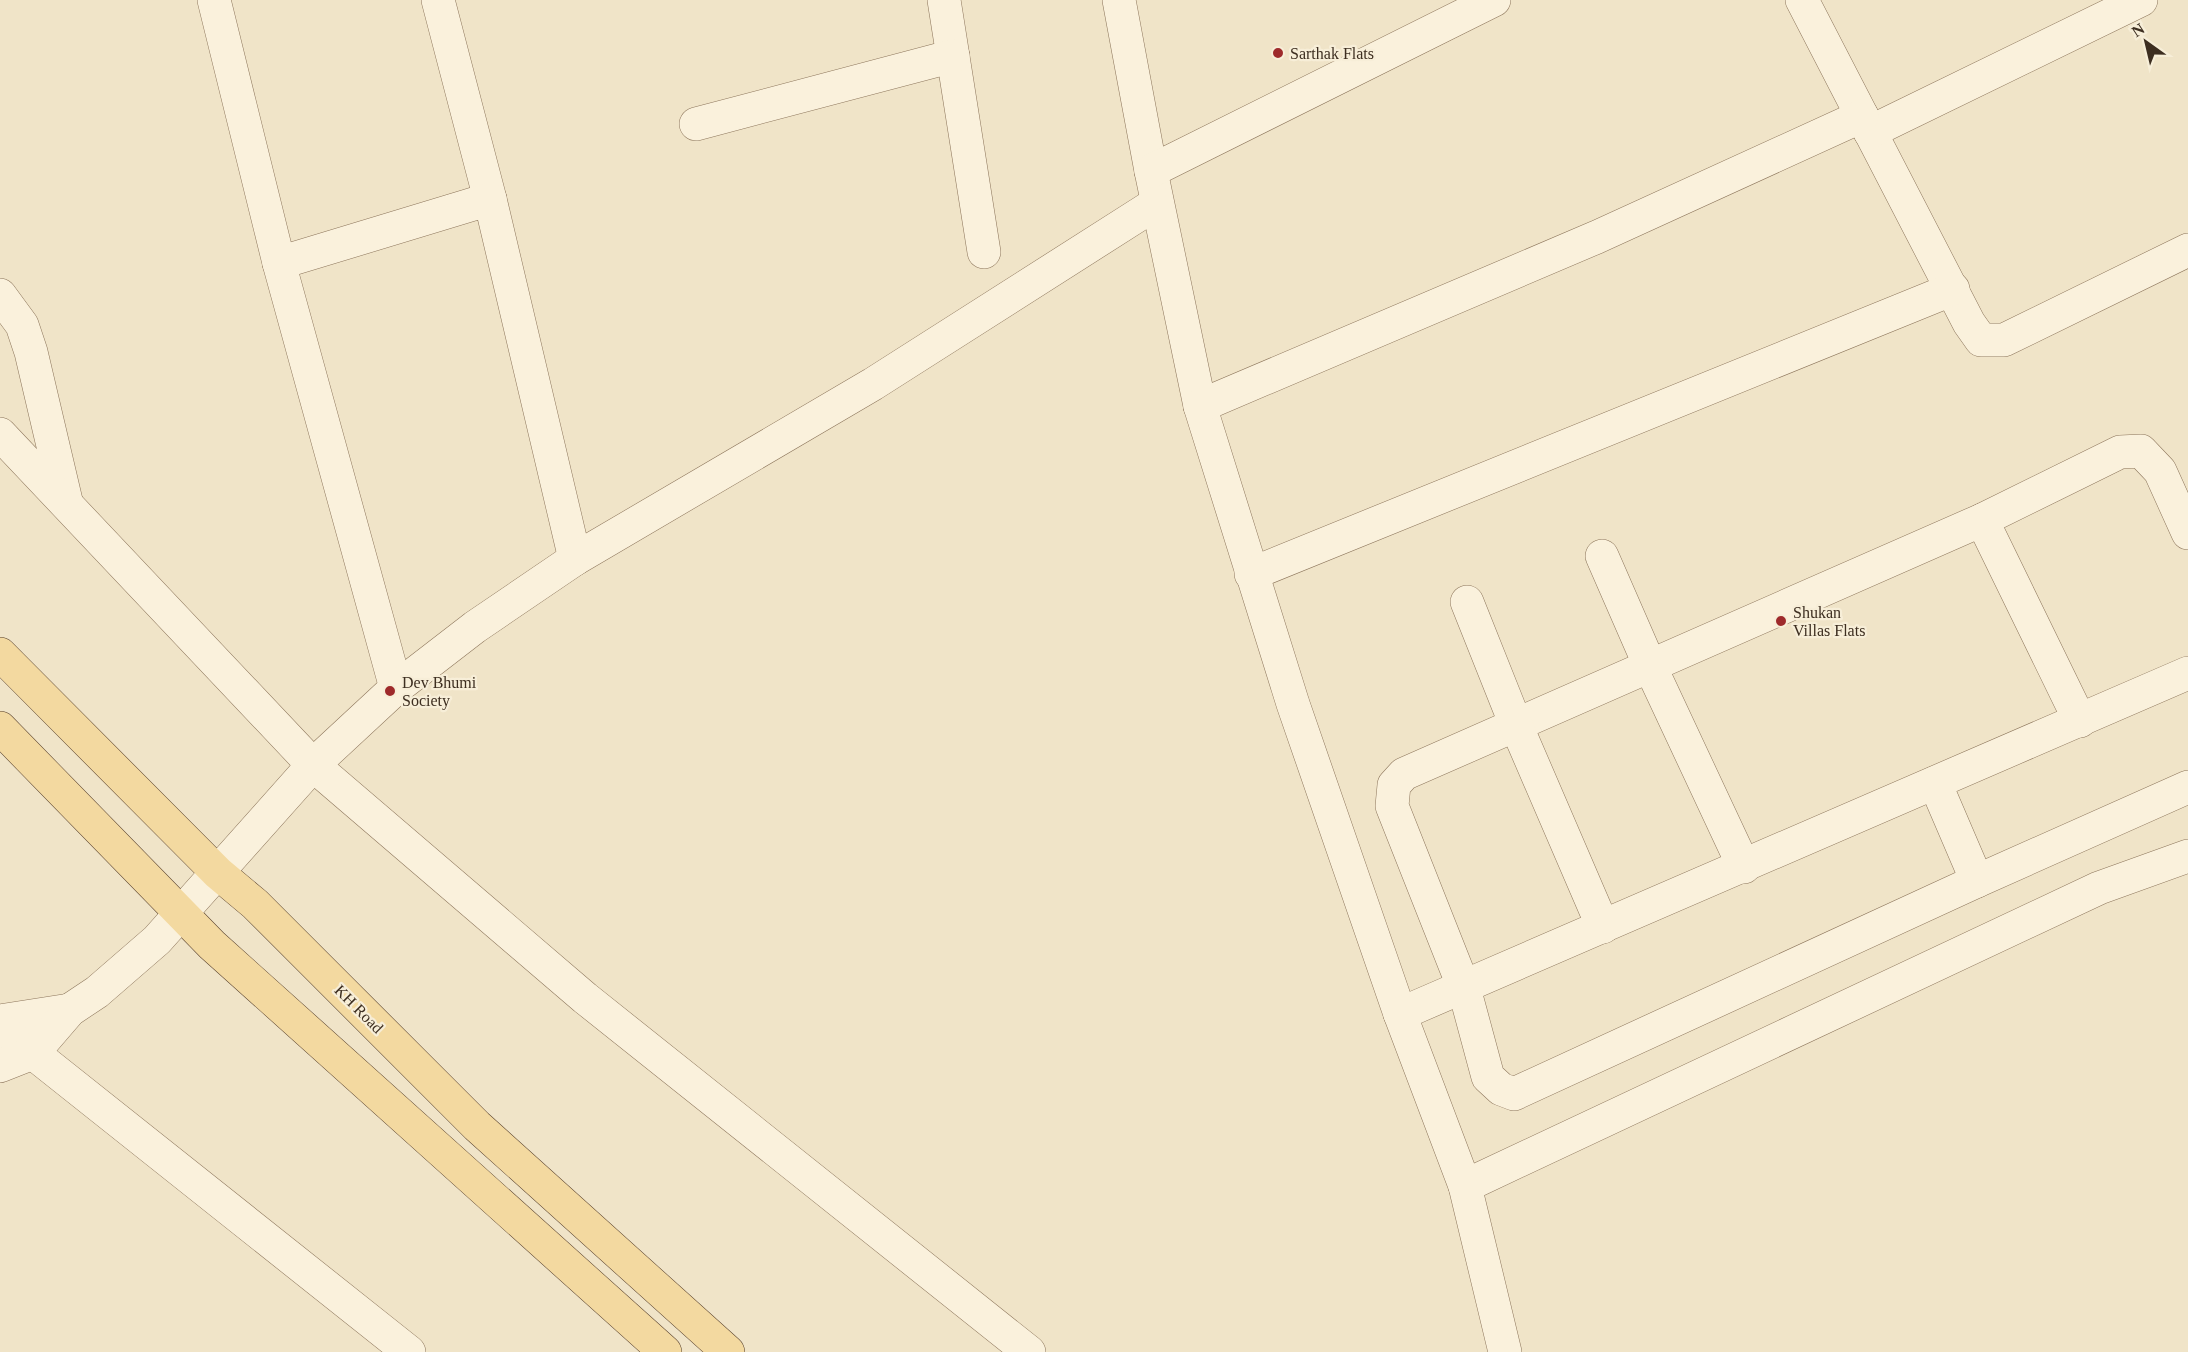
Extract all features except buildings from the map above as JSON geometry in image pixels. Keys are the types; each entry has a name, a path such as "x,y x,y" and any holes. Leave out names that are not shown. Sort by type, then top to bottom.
{"main road":[{"name":"KH Road","path":"0,654 218,873 255,904 477,1126 729,1352"},
{"path":"0,728 212,945 665,1352"}],"street":[{"path":"214,0 279,263 396,688"},
{"path":"438,0 490,199 575,559"},
{"path":"944,0 984,252"},
{"path":"1119,0 1157,203 1200,405 1251,574 1400,1014 1465,1186 1505,1352"},
{"path":"1151,171 1494,0"},
{"path":"1802,0 1969,323 1981,340 2004,340 2188,250"},
{"path":"1200,405 1866,124 2141,0"},
{"path":"696,124 953,56"},
{"path":"279,263 490,199"},
{"path":"0,1066 33,1053 70,1010 119,974 182,914 313,765 396,688 475,627 575,559 873,384 1157,203"},
{"path":"1251,574 1953,289"},
{"path":"0,295 22,325 32,352 66,503"},
{"path":"0,434 313,765 585,998 1029,1352"},
{"path":"2188,533 2160,471 2141,451 2120,452 1982,520 1404,774 1394,785 1392,806 1464,988 1488,1077 1501,1089 1514,1094 1977,880 2188,787"},
{"path":"1982,520 2080,721"},
{"path":"1602,555 1650,666 1744,867"},
{"path":"1467,602 1516,725 1603,927"},
{"path":"1400,1014 2188,673"},
{"path":"1935,783 1977,880"},
{"path":"1465,1186 2099,888 2188,856"},
{"path":"0,1021 70,1010"},
{"path":"0,1029 409,1352"}],"place":[{"name":"Sarthak Flats","path":"1278,53"},
{"name":"Shukan Villas Flats","path":"1781,621"},
{"name":"Dev Bhumi Society","path":"390,691"}]}
